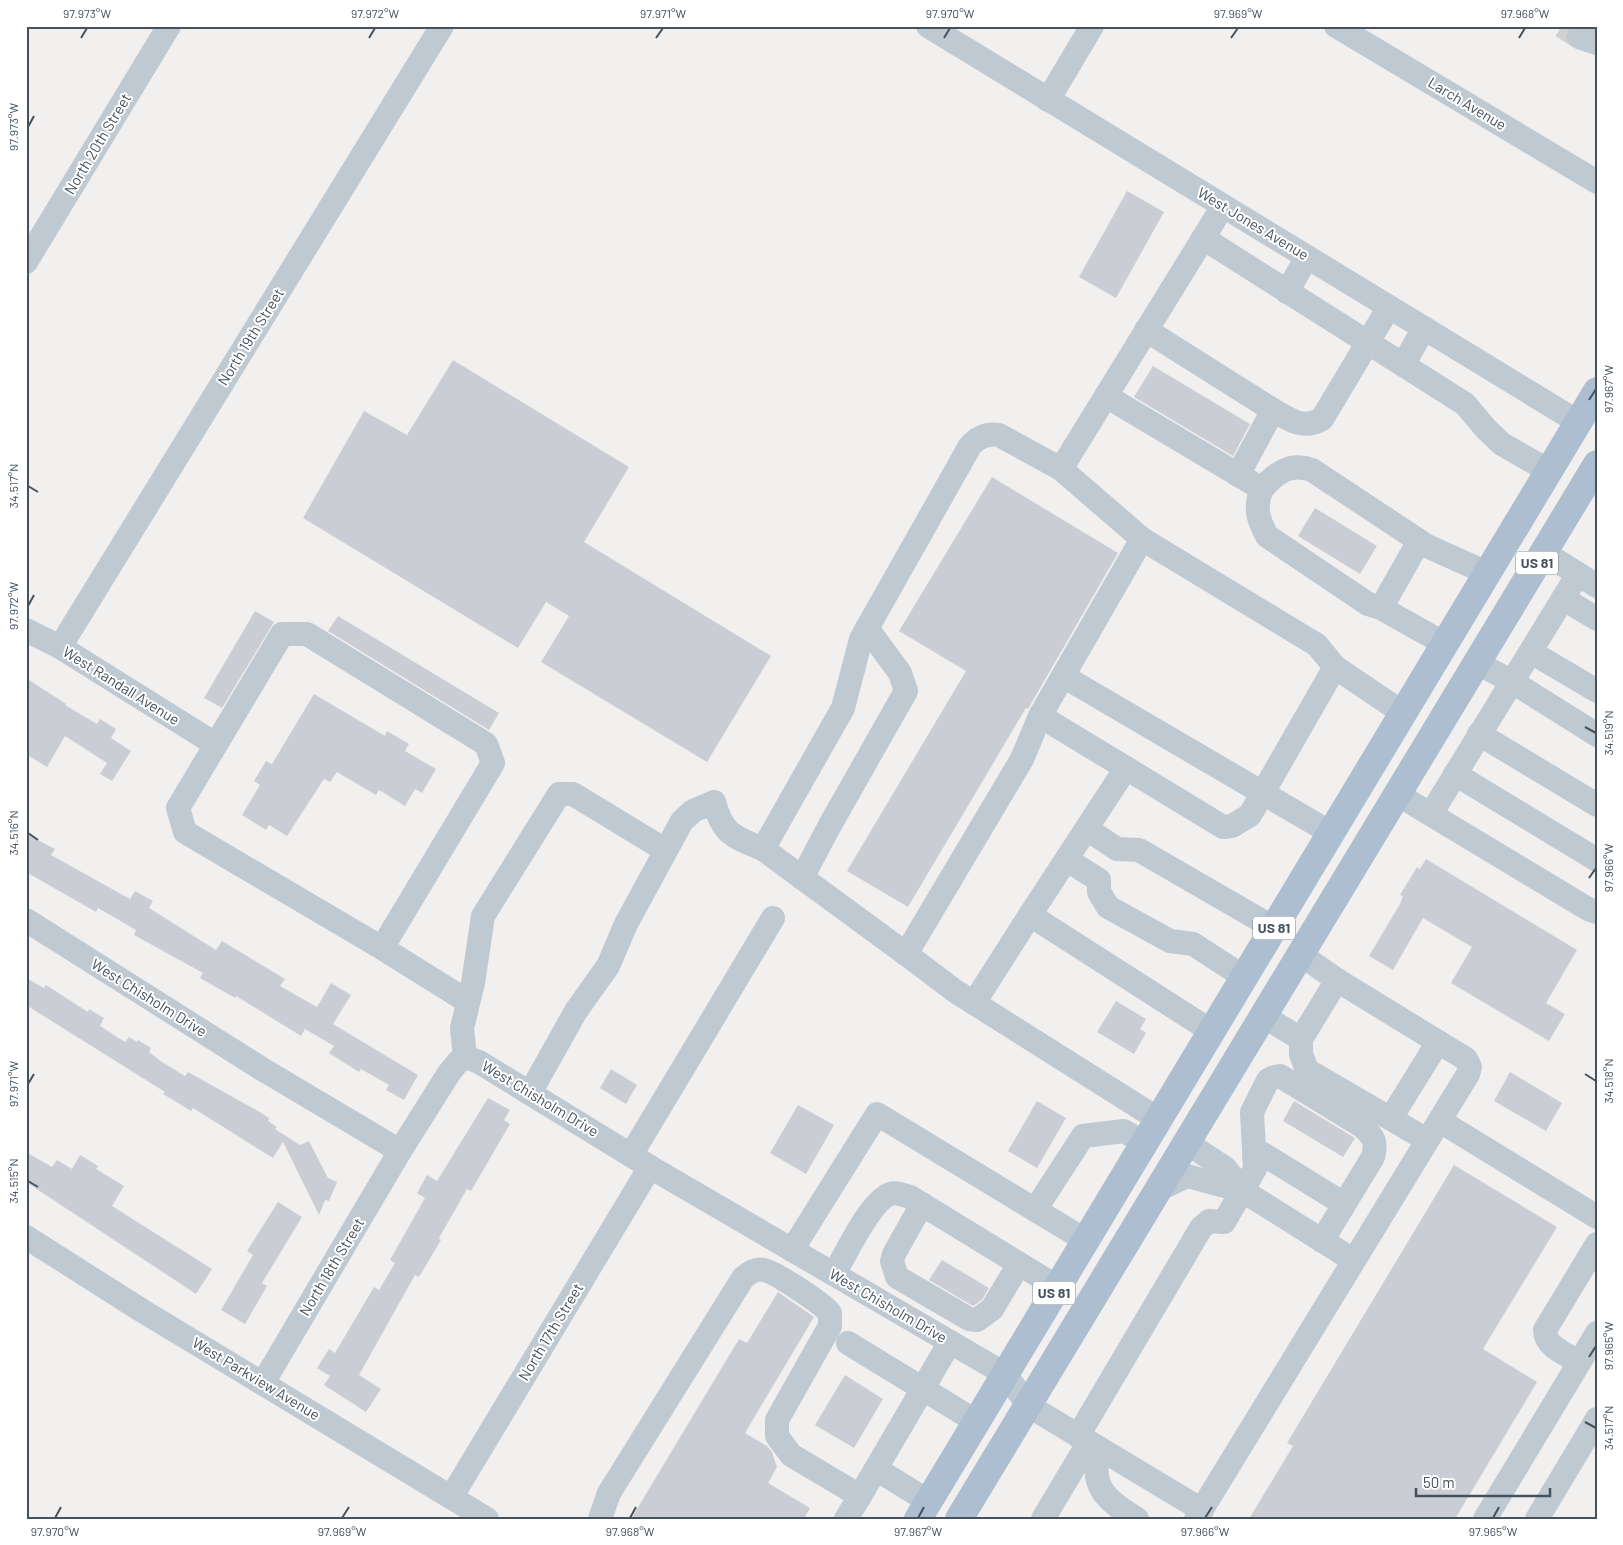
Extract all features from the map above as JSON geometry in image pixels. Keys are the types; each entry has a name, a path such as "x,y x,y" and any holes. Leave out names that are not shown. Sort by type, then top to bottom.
{"main road":[{"name":"US 81","path":"923,1510 1597,391"},
{"name":"US 81","path":"959,1519 1597,464"},
{"path":"1445,644 1477,663"}],"street":[{"name":"North 20th Street","path":"26,262 169,26"},
{"name":"North 19th Street","path":"60,647 442,26"},
{"name":"West Jones Avenue","path":"928,26 1578,422"},
{"path":"1048,100 1092,26"},
{"name":"Larch Avenue","path":"1336,26 1597,182"},
{"path":"1060,469 1223,206"},
{"path":"1203,238 1465,404 1486,429 1502,444 1549,471"},
{"path":"1287,292 1307,257"},
{"path":"1146,330 1273,410 1301,425 1312,424 1322,419 1389,307"},
{"path":"1403,365 1424,328"},
{"path":"1106,396 1262,489"},
{"path":"1238,475 1273,410"},
{"path":"763,850 843,708 861,640 867,628 965,455 976,440 990,433 998,434 1060,469 1142,539 1318,645 1336,667 1403,713"},
{"path":"1445,644 1381,608 1368,604 1267,536 1258,519 1257,500 1262,489 1275,474 1287,468 1302,466 1312,470 1419,541 1487,574"},
{"path":"906,954 1022,759 1040,716 1142,539"},
{"path":"1381,608 1419,541"},
{"path":"1431,814 1511,681 1564,599 1590,576 1543,552"},
{"path":"1564,599 1597,618"},
{"path":"802,878 906,691 900,673 867,628"},
{"name":"West Randall Avenue","path":"26,630 60,647 215,744"},
{"path":"382,948 493,763 486,744 308,634 282,634 178,808 185,832 467,1000"},
{"path":"1531,652 1597,691"},
{"path":"1477,663 1511,681 1597,735"},
{"path":"1040,716 1223,827 1232,826 1250,815 1336,667"},
{"path":"1063,676 1330,834"},
{"path":"1479,734 1597,805"},
{"path":"974,1003 1126,768"},
{"path":"1455,774 1597,860"},
{"path":"465,1057 462,1028 467,1000 473,983 483,916 559,794 573,794 665,850"},
{"path":"1397,794 1588,909 1597,912"},
{"path":"530,1093 576,1011 608,966 626,924 682,821 692,811 714,802 719,821 733,836 763,850 974,1003 1158,1119"},
{"path":"1087,829 1117,849 1139,850 1274,928"},
{"path":"1117,849 1099,880 1099,892 1108,907 1170,941 1192,944 1244,977"},
{"path":"1067,860 1099,880"},
{"path":"1030,916 1211,1031"},
{"path":"631,1155 773,918"},
{"name":"West Chisholm Drive","path":"26,920 262,1069 400,1151 449,1073 458,1062 465,1057 479,1062 650,1168 1005,1374 1029,1406"},
{"path":"1029,1406 1199,1514 1468,1074 1470,1067 1466,1059 1337,980 1300,954"},
{"path":"1322,1241 1373,1157 1376,1145 1373,1136 1306,1081 1301,1054 1301,1040 1337,980"},
{"path":"1263,1016 1301,1040"},
{"path":"1391,1118 1438,1042"},
{"path":"1047,1517 1089,1443 1201,1228 1209,1221 1224,1222 1255,1169 1252,1112 1268,1080 1274,1076 1306,1081 1391,1118 1433,1131 1597,1217"},
{"path":"792,1250 877,1114 1085,1240"},
{"path":"1035,1210 1084,1136 1124,1131 1144,1143"},
{"path":"1187,1143 1225,1168 1243,1191"},
{"name":"North 18th Street","path":"263,1383 400,1151"},
{"path":"1254,1155 1263,1154 1344,1204"},
{"name":"North 17th Street","path":"452,1496 650,1168"},
{"path":"1159,1189 1187,1176 1243,1191 1353,1260"},
{"path":"834,1274 872,1211 882,1199 891,1194 899,1194 910,1196 1057,1287"},
{"path":"922,1204 894,1254 892,1261 897,1277 969,1319 977,1320 992,1309 1019,1264"},
{"name":"West Parkview Avenue","path":"26,1237 487,1519"},
{"path":"1579,1362 1549,1344 1545,1338 1545,1330 1597,1244"},
{"path":"600,1519 609,1493 743,1278 753,1271 764,1270 823,1304 830,1313 830,1326 777,1420 777,1436 791,1454 860,1496"},
{"path":"1485,1519 1597,1333"},
{"path":"846,1519 950,1342"},
{"path":"848,1343 977,1422"},
{"path":"1537,1519 1597,1419"},
{"path":"1089,1443 1096,1462 1095,1478 1106,1497 1137,1519"},
{"path":"876,1469 923,1510"}],"building":[{"path":"1127,191 1164,212 1116,298 1079,277"},
{"path":"453,360 629,467 584,542 771,656 707,762 541,662 569,616 546,602 518,648 303,518 364,411 407,435"},
{"path":"1153,366 1250,424 1233,456 1134,397"},
{"path":"992,477 1118,553 1028,709 1026,708 908,907 847,871 966,671 899,631"},
{"path":"1315,508 1377,546 1360,574 1298,536"},
{"path":"255,611 274,622 222,708 204,698"},
{"path":"338,616 499,713 489,730 328,631"},
{"path":"26,678 97,724 100,719 116,729 111,738 131,751 112,781 100,774 107,763 65,736 47,767 26,754"},
{"path":"314,694 385,736 387,731 409,744 405,751 436,769 422,793 415,789 405,806 379,790 376,795 337,772 330,782 324,779 287,836 269,825 266,830 242,815 260,785 254,781 266,761 272,764"},
{"path":"26,834 55,849 51,855 130,899 135,891 153,901 149,908 216,950 222,941 285,979 280,986 317,1007 331,983 351,995 333,1024 418,1075 404,1100 386,1090 389,1085 361,1069 359,1072 329,1053 334,1046 305,1029 301,1036 236,996 235,998 200,978 203,973 134,935 136,930 98,908 96,912 26,872"},
{"path":"1426,859 1577,950 1546,1003 1565,1014 1549,1041 1451,983 1472,947 1423,918 1393,970 1369,956 1400,904 1403,896 1400,895 1417,867 1420,869"},
{"path":"26,978 44,988 46,985 88,1012 89,1009 104,1018 100,1026 125,1042 129,1037 137,1042 138,1040 151,1048 149,1052 162,1062 185,1076 188,1072 258,1111 269,1118 268,1121 277,1127 275,1129 300,1145 309,1141 328,1178 337,1182 329,1201 325,1200 319,1215 283,1142 273,1158 193,1108 191,1111 163,1094 165,1092 26,1005"},
{"path":"1116,1001 1146,1019 1140,1029 1146,1033 1134,1054 1097,1032"},
{"path":"611,1069 637,1085 626,1104 600,1088"},
{"path":"1510,1072 1562,1103 1546,1131 1494,1101"},
{"path":"488,1098 510,1110 504,1120 510,1124 471,1191 467,1189 439,1238 441,1240 419,1277 415,1275 359,1375 381,1389 366,1412 324,1385 330,1376 317,1368 329,1349 335,1353 374,1287 379,1290 395,1263 390,1260 425,1198 417,1193 427,1175 437,1181"},
{"path":"1037,1101 1066,1118 1037,1168 1008,1151"},
{"path":"1294,1101 1355,1138 1343,1157 1283,1121"},
{"path":"798,1105 834,1125 806,1174 770,1153"},
{"path":"26,1152 52,1167 57,1160 72,1169 80,1155 98,1166 96,1169 124,1186 112,1206 212,1269 196,1294 26,1182"},
{"path":"1454,1165 1557,1227 1483,1349 1537,1382 1455,1519 1249,1519 1293,1446 1287,1443"},
{"path":"278,1202 302,1217 262,1283 267,1286 245,1324 221,1310 253,1255 247,1251"},
{"path":"942,1260 989,1288 982,1300 973,1306 929,1280"},
{"path":"778,1292 814,1317 745,1433 767,1446 772,1452 777,1467 768,1483 810,1508 804,1519 631,1519 739,1339 747,1343"},
{"path":"845,1375 883,1399 854,1448 815,1425"}],"tunnel":[{"path":"1562,26 1579,37"}]}
